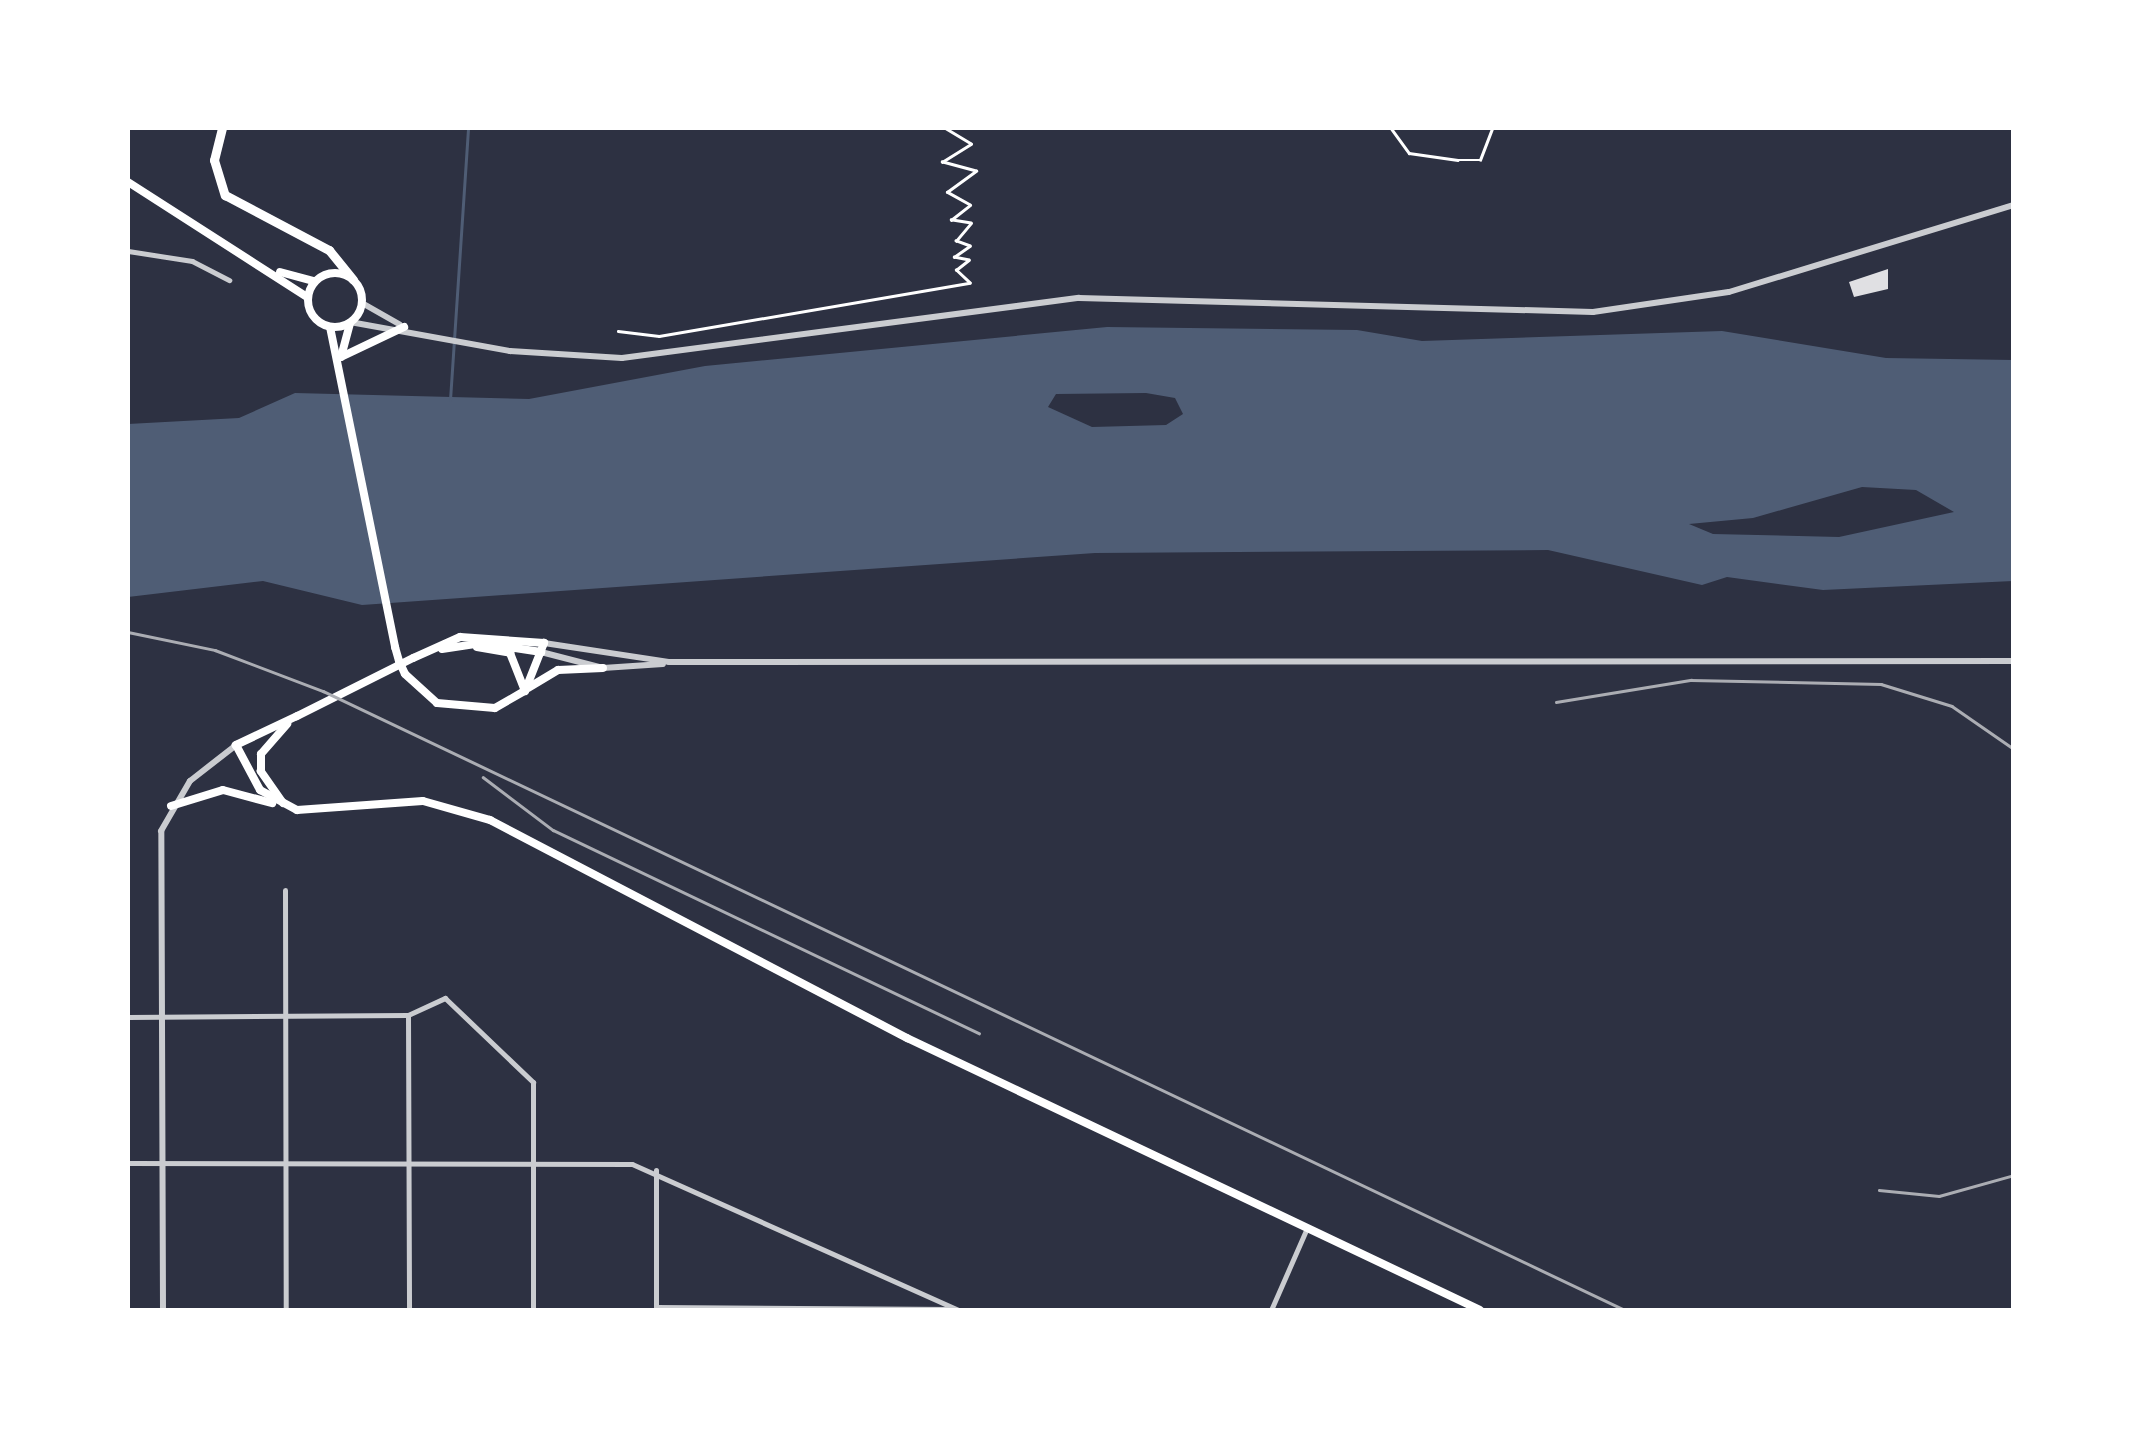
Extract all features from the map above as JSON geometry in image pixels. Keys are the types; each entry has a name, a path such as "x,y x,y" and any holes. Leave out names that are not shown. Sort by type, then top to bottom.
{"highway":[{"path":"222,128 214,160 225,195 329,250 353,280"}],"main road":[{"path":"128,182 308,297"},
{"path":"266,268 314,281"},
{"path":"341,357 350,322 362,303 353,280 329,273 314,281 308,297 311,314 330,326 341,357 390,618 406,674 437,704 477,711 524,691 558,670 603,668"},
{"path":"330,326 350,322"},
{"path":"341,357 404,327"},
{"path":"286,806 260,790 236,746 412,658 482,634 542,647"},
{"path":"462,646 510,653 524,691"},
{"path":"430,651 462,646 542,647"},
{"path":"524,691 542,647"},
{"path":"286,806 261,771 262,754 297,716"},
{"path":"171,806 223,790 286,806 423,800 490,820 907,1038 1480,1310"}],"street":[{"path":"350,322 404,327 468,342 647,356 1079,298 1593,312 1730,292 2014,205"},
{"path":"128,251 192,260 229,280"},
{"path":"362,303 404,327"},
{"path":"542,647 668,662"},
{"path":"542,647 603,668 668,662 2014,660"},
{"path":"163,1310 159,852 171,806 236,746"},
{"path":"285,890 286,1310"},
{"path":"128,1017 408,1016 445,998 533,1082 533,1310"},
{"path":"408,1016 409,1310"},
{"path":"128,1163 534,1164 656,1170 956,1310"},
{"path":"656,1170 656,1309 956,1310"},
{"path":"1271,1310 1307,1228"}],"path":[{"path":"618,331 658,336 970,283 956,270 969,260 954,256 970,246 956,240 971,223 951,220 970,205 947,192 976,171 942,162 970,144 944,128"},
{"path":"1391,128 1409,153 1458,160 1480,160 1492,128"}],"water":[{"path":"1107,327 1357,330 1422,341 1722,331 1886,358 2013,360 2013,581 1823,590 1727,577 1702,585 1548,550 1095,553 362,605 263,581 128,597 128,424 239,418 295,393 529,399 705,366","holes":["1146,393 1175,398 1183,414 1166,425 1092,427 1048,407 1056,394","1862,487 1916,490 1954,512 1839,537 1713,534 1689,524 1753,518"]}],"building":[{"path":"1888,269 1888,289 1854,297 1849,282"}],"waterway":[{"path":"450,400 468,128"}],"railway":[{"path":"128,632 215,650 323,691 1625,1310"},
{"path":"1556,702 1691,680 1881,684 1952,706 2014,749"},
{"path":"483,777 553,830 979,1033"},
{"path":"1879,1190 1939,1196 2014,1175"}]}
